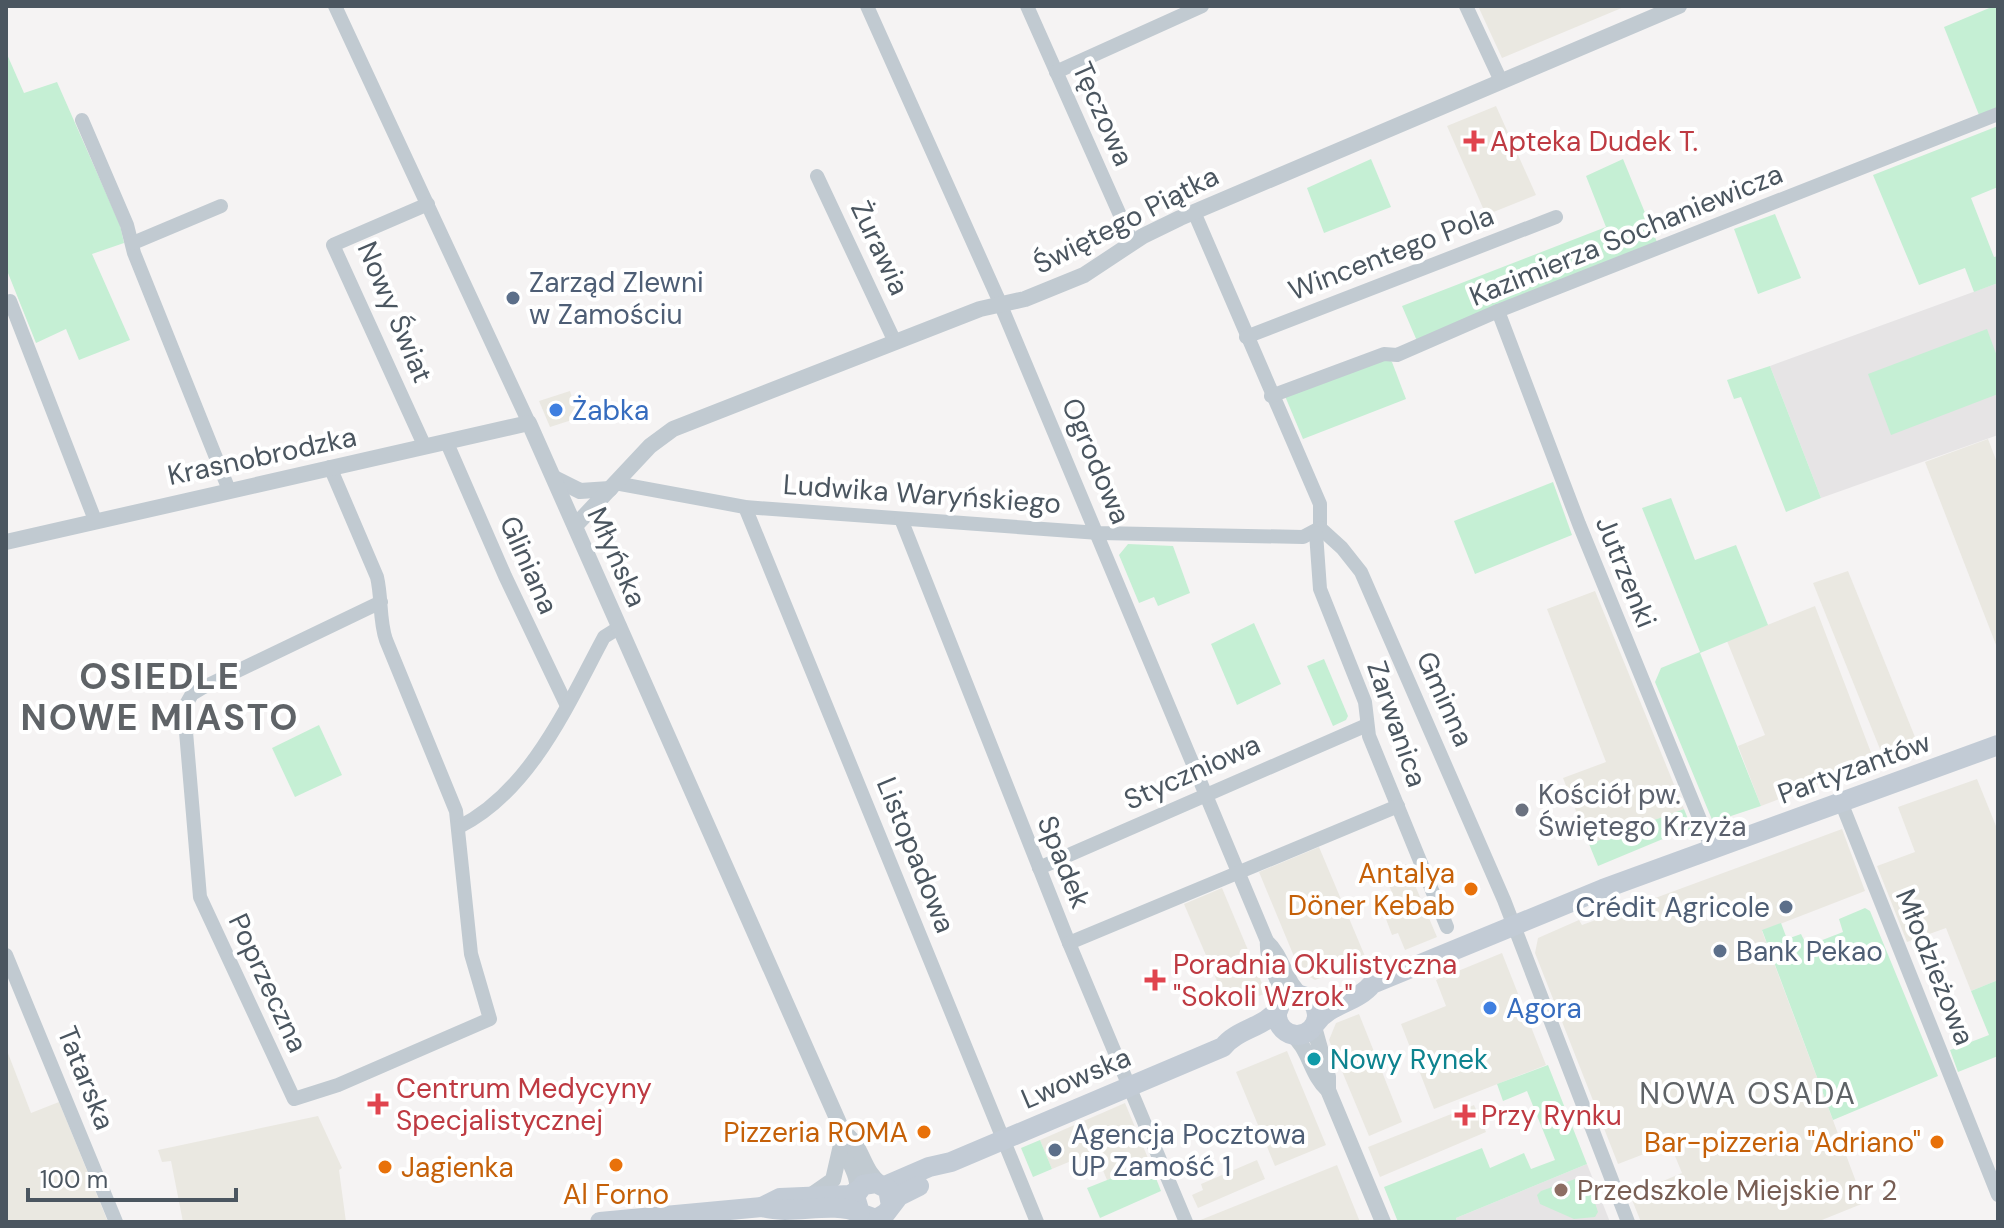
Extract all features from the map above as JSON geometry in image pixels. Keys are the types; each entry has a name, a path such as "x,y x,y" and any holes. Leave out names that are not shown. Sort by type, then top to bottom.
{"main road":[{"name":"Partyzantów","path":"1315,1025 1327,1010 1359,996 1372,984 1513,925 1998,745"},
{"name":"Partyzantów","path":"1306,998 1359,984 1372,984"},
{"path":"1291,996 1306,998 1317,1012 1315,1025 1306,1033 1288,1033 1278,1021 1280,1006 1291,996"},
{"name":"Lwowska","path":"880,1208 937,1177 951,1162 1223,1047 1236,1035 1272,1017 1280,1006"},
{"name":"Lwowska","path":"1223,1047 1236,1047 1288,1033"},
{"path":"762,1207 780,1198 850,1195 857,1191"},
{"path":"857,1191 855,1205 880,1208"},
{"path":"600,1222 762,1207 782,1212 880,1208"}],"street":[{"name":"Młyńska","path":"335,6 620,627 842,1138 857,1178 857,1191"},
{"name":"Ogrodowa","path":"867,6 1001,304 1099,533 1267,941 1279,955 1293,986 1306,998"},
{"name":"Tęczowa","path":"1027,6 1132,242"},
{"path":"1056,72 1202,6"},
{"path":"1466,6 1501,81"},
{"name":"Świętego Piątka","path":"575,526 650,446 673,429 895,342 1001,304 1034,296 1093,271 1132,242 1194,212 1679,6"},
{"name":"Kazimierza Sochaniewicza","path":"1271,396 1384,354 1397,355 1498,311 1998,114"},
{"path":"82,120 229,490"},
{"name":"Żurawia","path":"817,176 895,342"},
{"name":"Nowy Świat","path":"425,447 333,245 428,204"},
{"path":"133,243 221,206"},
{"path":"1194,212 1320,504 1318,531"},
{"name":"Wincentego Pola","path":"1246,337 1556,217"},
{"path":"10,301 95,520"},
{"name":"Jutrzenki","path":"1498,311 1579,524 1712,849"},
{"name":"Krasnobrodzka","path":"6,542 529,423"},
{"name":"Gliniana","path":"447,443 567,706"},
{"name":"Poprzeczna","path":"330,467 375,569 381,602 386,640 452,798 459,827 471,954 490,1019 338,1085 294,1099 200,897 184,708 192,694 202,688 381,602"},
{"path":"554,478 580,491 598,492 613,486"},
{"name":"Ludwika Waryńskiego","path":"613,486 745,507 1099,533 1290,537 1318,531"},
{"name":"Listopadowa","path":"745,507 1037,1222"},
{"name":"Spadek","path":"901,519 1069,943 1186,1222"},
{"name":"Zarwanica","path":"1318,531 1317,577 1327,608 1365,702 1367,725 1447,927"},
{"name":"Gminna","path":"1318,531 1336,541 1361,572 1513,925 1628,1222"},
{"path":"459,827 484,811 520,775 567,706 604,637 620,627"},
{"name":"Styczniowa","path":"1039,868 1367,725"},
{"name":"Młodzieżowa","path":"1841,802 1998,1195"},
{"path":"1069,943 1398,806"},
{"name":"Ogrodowa","path":"1267,941 1268,959 1280,993 1280,1006"},
{"name":"Tatarska","path":"6,955 116,1222"},
{"path":"1315,1025 1328,1077 1328,1090"},
{"path":"1288,1033 1302,1044 1316,1076 1328,1090 1383,1222"},
{"name":"Młyńska","path":"842,1138 854,1140 870,1174 880,1208"},
{"path":"803,1197 817,1193 833,1180 842,1138"}],"shaded area":[{"path":"1478,6 1623,6 1624,7 1502,58"},
{"path":"1496,106 1536,195 1486,215 1447,126"},
{"path":"1998,283 1998,435 1821,498 1770,366"},
{"path":"570,391 578,418 550,427 539,401"},
{"path":"1988,439 1998,465 1998,650 1925,462"},
{"path":"1848,571 1919,747 1884,759 1813,583"},
{"path":"1595,591 1684,809 1589,844 1563,778 1606,762 1547,609"},
{"path":"1815,606 1875,763 1761,806 1738,746 1765,735 1727,641"},
{"path":"1977,779 1998,831 1998,980 1971,991 1946,928 1907,942 1877,866 1915,852 1898,807"},
{"path":"1842,829 1865,891 1762,931 1864,1203 1817,1222 1641,1222 1630,1195 1682,1173 1670,1144 1618,1164 1535,953 1538,938 1579,920 1582,925"},
{"path":"1319,847 1367,961 1315,980 1300,971 1259,872"},
{"path":"1406,864 1437,937 1405,950 1398,933 1392,935 1380,903 1394,897 1384,874"},
{"path":"1222,888 1266,993 1229,1009 1184,904"},
{"path":"1502,953 1546,1065 1434,1109 1401,1024 1446,1006 1436,980"},
{"path":"1359,1014 1402,1122 1369,1136 1329,1040 1336,1023"},
{"path":"6,1048 31,1113 59,1102 108,1222 6,1222"},
{"path":"1287,1051 1326,1145 1275,1166 1236,1072"},
{"path":"1125,1103 1150,1163 1107,1180 1095,1151 1052,1169 1040,1140"},
{"path":"1474,1105 1486,1132 1380,1177 1368,1147"},
{"path":"318,1116 342,1168 339,1170 346,1222 183,1222 171,1161 162,1162 158,1150"},
{"path":"1257,1160 1265,1179 1198,1208 1192,1195 1203,1190 1201,1184"},
{"name":"Przedszkole Miejskie nr 2","path":"1587,1164 1610,1222 1457,1222 1456,1218"},
{"path":"1337,1165 1360,1222 1198,1222 1198,1221"}],"green space":[{"path":"1998,6 1998,107 1979,115 1944,27"},
{"path":"6,52 24,93 57,82 120,225 124,243 92,254 130,340 79,360 66,329 36,343 6,268"},
{"path":"1998,126 1998,187 1971,198 1994,257 1998,256 1998,283 1974,292 1965,268 1919,285 1873,175"},
{"path":"1371,159 1391,207 1324,233 1307,188"},
{"path":"1623,159 1657,242 1417,341 1402,306 1606,227 1586,176"},
{"path":"1775,214 1801,278 1758,294 1734,229"},
{"path":"1987,329 1998,359 1998,394 1891,435 1868,374"},
{"path":"1386,358 1392,362 1406,399 1303,439 1285,396"},
{"path":"1770,366 1821,498 1786,512 1741,397 1734,399 1727,380"},
{"path":"1553,482 1572,535 1475,574 1454,521"},
{"path":"1671,498 1695,560 1736,545 1768,625 1700,653 1761,806 1713,822 1655,682 1661,668 1700,652 1642,508"},
{"path":"1128,544 1173,546 1190,593 1158,606 1154,597 1139,603 1119,555"},
{"path":"1254,623 1281,684 1237,705 1211,644"},
{"path":"1324,659 1348,716 1333,726 1307,666"},
{"path":"319,725 342,775 295,797 272,748"},
{"path":"1684,809 1692,829 1683,831 1681,826 1669,830 1670,836 1598,866 1589,844"},
{"path":"1865,908 1870,911 1938,1076 1833,1120 1762,930 1781,923 1787,939 1801,934 1807,946 1843,932 1839,919"},
{"path":"1998,980 1998,1056 1958,1072 1950,1050 1989,1035 1971,991"},
{"path":"1548,1065 1587,1164 1456,1218 1457,1222 1398,1222 1384,1187 1482,1148 1490,1168 1524,1153 1531,1169 1555,1160 1527,1091 1503,1101 1497,1084"},
{"path":"1040,1140 1052,1169 1033,1177 1021,1148"},
{"path":"1150,1163 1161,1191 1100,1218 1087,1188"},
{"path":"1578,1178 1589,1185 1598,1212 1595,1217 1574,1219 1540,1204 1537,1195 1541,1191"}],"place":[{"name":"Apteka Dudek T.","path":"1474,141"},
{"name":"Zarząd Zlewni w Zamościu","path":"513,298"},
{"name":"Żabka","path":"556,410"},
{"name":"Kościół pw. Świętego Krzyża","path":"1522,810"},
{"name":"Antalya Döner Kebab","path":"1471,889"},
{"name":"Crédit Agricole","path":"1786,907"},
{"name":"Bank Pekao","path":"1720,951"},
{"name":"Poradnia Okulistyczna \"Sokoli Wzrok\"","path":"1155,980"},
{"name":"Agora","path":"1490,1008"},
{"name":"Nowy Rynek","path":"1314,1059"},
{"name":"Centrum Medycyny Specjalistycznej","path":"378,1104"},
{"name":"Przy Rynku","path":"1465,1115"},
{"name":"Pizzeria ROMA","path":"924,1132"},
{"name":"Bar-pizzeria \"Adriano\"","path":"1937,1142"},
{"name":"Agencja Pocztowa UP Zamość 1","path":"1055,1150"},
{"name":"Al Forno","path":"616,1165"},
{"name":"Jagienka","path":"385,1167"},
{"name":"Przedszkole Miejskie nr 2","path":"1561,1190"}],"district":[{"name":"OSIEDLE NOWE MIASTO","path":"160,696"},
{"name":"NOWA OSADA","path":"1748,1093"}]}
